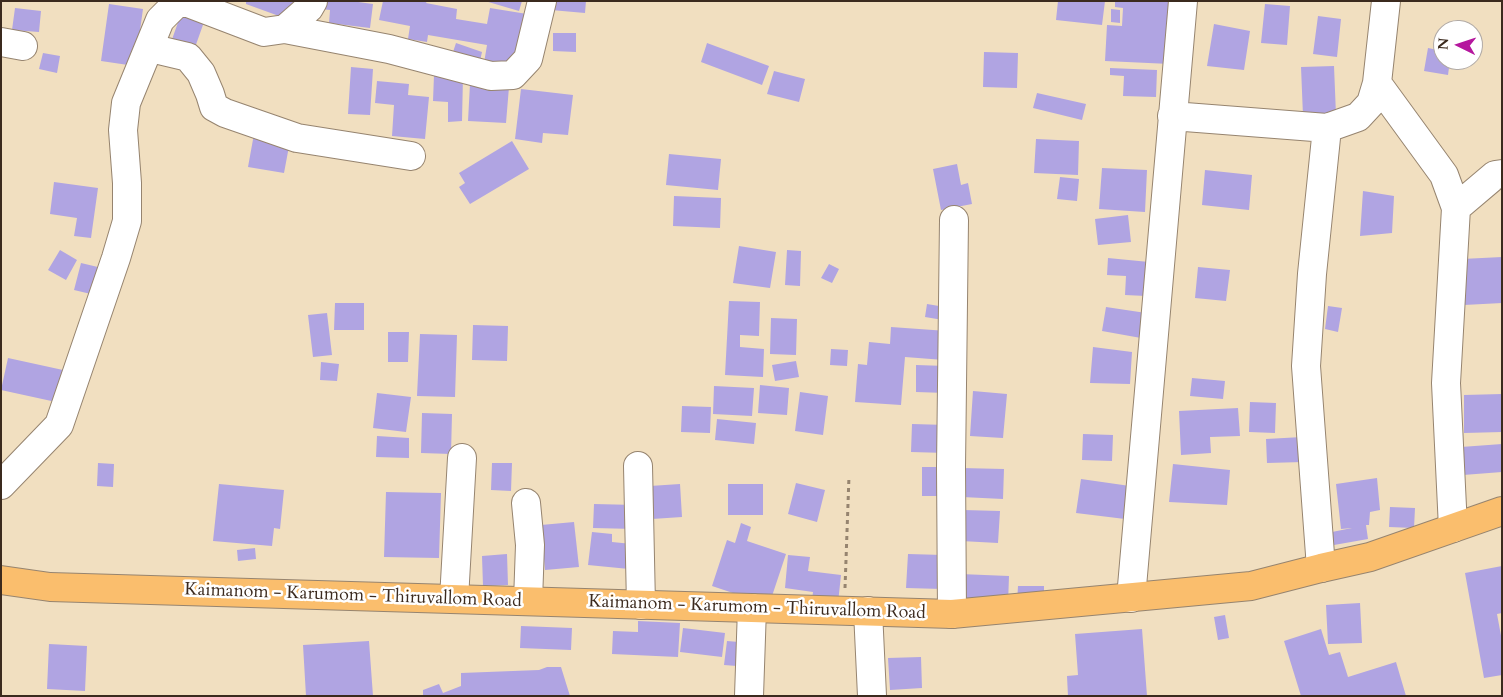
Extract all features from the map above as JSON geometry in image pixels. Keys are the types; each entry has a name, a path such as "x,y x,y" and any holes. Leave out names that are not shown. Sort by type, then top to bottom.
{"main road":[{"name":"Kaimanom - Karumom - Thiruvallom Road","path":"1,580 50,587 952,614 1252,586 1370,557 1502,511"}],"street":[{"path":"285,29 309,8 312,1"},
{"path":"1,485 59,425 127,221 127,184 123,130 126,103 160,20 177,2 188,3 264,32 285,29 389,49 491,76 513,75 528,59 542,1"},
{"path":"1131,598 1183,1"},
{"path":"1172,116 1327,128 1358,117 1371,103 1377,84 1386,1"},
{"path":"150,48 188,58 201,73 214,107 225,113 297,138 412,156"},
{"path":"1377,84 1444,175 1456,208 1446,384 1454,528"},
{"path":"1321,568 1306,366 1312,274 1327,128"},
{"path":"1456,208 1495,175 1502,174"},
{"path":"952,614 951,467 954,220"},
{"path":"454,599 462,458"},
{"path":"638,466 641,605"},
{"path":"526,503 530,545 528,601"},
{"path":"749,696 752,608"},
{"path":"856,611 872,696"}],"path":[{"path":"849,476 856,611"}],"building":[{"path":"246,1 297,1 290,20 246,4"},
{"path":"322,1 351,1 373,4 370,28 329,23 330,10 321,9"},
{"path":"383,1 427,1 426,3 457,9 456,19 487,24 490,8 527,14 518,69 484,63 487,45 428,35 427,42 408,39 410,26 379,20"},
{"path":"485,1 522,1 519,11"},
{"path":"552,1 586,1 585,13 551,10"},
{"path":"1058,1 1105,1 1102,25 1056,20"},
{"path":"1115,1 1174,1 1170,64 1105,61 1107,25 1122,26 1123,8 1115,7"},
{"path":"109,4 143,9 135,66 101,61"},
{"path":"1265,4 1290,6 1287,45 1261,43"},
{"path":"15,8 41,11 39,32 12,30"},
{"path":"1111,9 1120,10 1120,23 1111,22"},
{"path":"181,14 204,22 193,53 170,45"},
{"path":"1318,16 1341,19 1337,57 1313,54"},
{"path":"1214,24 1250,31 1244,70 1207,66"},
{"path":"553,33 576,33 576,52 553,51"},
{"path":"456,43 482,52 480,61 453,52"},
{"path":"707,43 769,66 762,85 701,62"},
{"path":"1428,48 1433,49 1433,70 1449,70 1448,75 1424,71"},
{"path":"984,52 1018,53 1017,88 983,87"},
{"path":"43,53 60,56 57,73 39,69"},
{"path":"1334,66 1336,115 1303,116 1301,67"},
{"path":"351,67 373,69 370,115 348,114"},
{"path":"1110,68 1157,70 1156,97 1123,96 1124,76 1110,75"},
{"path":"774,71 805,79 799,102 767,94"},
{"path":"434,75 463,76 462,121 448,122 448,102 433,101"},
{"path":"377,81 409,84 408,95 429,97 425,139 392,136 394,105 375,103"},
{"path":"470,84 509,87 506,123 468,121"},
{"path":"521,89 573,95 568,135 543,133 542,143 515,139"},
{"path":"1037,93 1086,104 1082,120 1033,108"},
{"path":"254,134 290,141 284,173 248,167"},
{"path":"1036,139 1079,141 1078,175 1034,173"},
{"path":"512,141 529,169 470,204 459,187 465,183 459,173"},
{"path":"669,154 721,159 718,190 666,185"},
{"path":"957,164 961,185 968,183 972,204 941,210 933,169"},
{"path":"1102,168 1147,170 1145,212 1099,209"},
{"path":"1205,170 1252,175 1249,210 1202,205"},
{"path":"1060,177 1079,179 1077,201 1057,199"},
{"path":"54,182 98,188 91,238 74,236 77,218 50,214"},
{"path":"1363,191 1394,196 1392,233 1360,236"},
{"path":"674,196 721,198 720,228 673,226"},
{"path":"1128,215 1131,242 1098,245 1095,219"},
{"path":"739,246 776,252 770,288 733,283"},
{"path":"60,250 77,260 66,280 48,270"},
{"path":"787,250 801,251 800,286 785,285"},
{"path":"1502,257 1502,303 1464,305 1462,259"},
{"path":"1108,258 1149,262 1146,296 1125,295 1126,276 1107,275"},
{"path":"81,263 102,268 95,295 74,290"},
{"path":"829,264 839,269 832,283 821,278"},
{"path":"1198,267 1230,270 1226,301 1195,298"},
{"path":"729,301 760,302 759,336 740,335 740,347 764,349 763,377 725,375"},
{"path":"335,303 364,303 364,330 334,330"},
{"path":"927,304 951,308 949,321 925,317"},
{"path":"1328,306 1342,308 1338,332 1325,329"},
{"path":"1106,307 1146,313 1141,338 1102,331"},
{"path":"327,313 332,355 313,357 308,315"},
{"path":"771,318 797,319 796,355 770,354"},
{"path":"473,325 508,326 507,361 472,360"},
{"path":"891,327 947,331 944,360 905,357 901,405 855,402 858,364 867,365 869,342 890,344"},
{"path":"388,332 409,332 408,362 388,362"},
{"path":"420,334 457,335 455,397 417,396"},
{"path":"1093,347 1132,352 1130,384 1090,383"},
{"path":"831,349 848,350 847,366 830,365"},
{"path":"8,358 63,370 56,402 1,390"},
{"path":"796,361 799,377 775,381 772,365"},
{"path":"321,362 339,364 337,381 320,380"},
{"path":"916,365 946,366 946,393 916,392"},
{"path":"1192,378 1225,381 1223,399 1190,396"},
{"path":"760,385 789,388 787,415 758,413"},
{"path":"714,386 754,388 752,416 713,414"},
{"path":"973,391 1007,394 1003,438 970,436"},
{"path":"800,392 828,396 823,435 795,431"},
{"path":"377,393 411,397 406,432 373,428"},
{"path":"1502,394 1502,432 1464,433 1464,395"},
{"path":"1250,402 1276,403 1275,433 1249,432"},
{"path":"682,406 711,407 710,433 681,432"},
{"path":"1238,408 1240,436 1210,437 1211,453 1181,455 1179,411"},
{"path":"422,413 452,414 451,454 421,453"},
{"path":"717,419 756,423 754,444 715,440"},
{"path":"912,424 947,425 946,453 911,452"},
{"path":"1083,434 1113,435 1112,461 1082,460"},
{"path":"377,436 409,438 409,458 376,457"},
{"path":"1302,437 1303,462 1267,463 1266,439"},
{"path":"1502,444 1502,472 1463,475 1461,447"},
{"path":"98,463 114,464 113,487 97,486"},
{"path":"492,463 512,463 511,491 491,490"},
{"path":"1173,464 1230,470 1227,505 1169,502"},
{"path":"922,467 939,467 939,496 922,496"},
{"path":"961,468 1004,469 1003,499 962,497"},
{"path":"1377,478 1380,510 1370,512 1369,525 1366,525 1368,539 1334,545 1332,532 1352,528 1341,529 1336,484"},
{"path":"1081,479 1130,486 1125,519 1076,513"},
{"path":"796,483 825,490 817,522 788,514"},
{"path":"219,484 284,490 280,529 274,528 272,546 213,541"},
{"path":"680,484 682,517 652,519 650,486"},
{"path":"728,484 763,484 763,515 728,515"},
{"path":"386,492 441,493 439,558 384,557"},
{"path":"594,504 636,505 635,529 593,528"},
{"path":"1390,507 1415,508 1414,528 1389,527"},
{"path":"963,510 1000,511 998,543 961,541"},
{"path":"574,522 579,567 545,570 541,525"},
{"path":"741,523 751,527 747,541 786,554 769,605 712,586 727,540 735,543"},
{"path":"592,532 612,534 612,542 632,544 629,569 588,565"},
{"path":"255,548 256,559 238,561 237,550"},
{"path":"507,554 508,585 483,586 482,556"},
{"path":"908,554 943,555 942,589 906,588"},
{"path":"788,555 810,557 808,571 841,575 838,603 812,600 813,592 785,588"},
{"path":"1502,566 1502,613 1497,614 1502,641 1502,675 1484,678 1465,573"},
{"path":"960,574 1009,576 1008,604 959,603"},
{"path":"1018,586 1044,586 1044,603 1017,603"},
{"path":"1360,603 1362,643 1328,644 1326,605"},
{"path":"1225,615 1229,638 1218,640 1214,617"},
{"path":"638,621 680,623 678,657 612,654 613,631 638,632"},
{"path":"521,626 572,628 571,650 520,648"},
{"path":"683,628 725,633 722,657 680,652"},
{"path":"1142,629 1147,696 1068,696 1067,676 1078,675 1075,634"},
{"path":"1321,629 1329,655 1340,652 1348,677 1396,662 1406,696 1301,696 1284,641"},
{"path":"369,641 373,696 306,696 303,645"},
{"path":"727,641 739,642 737,666 724,665"},
{"path":"49,644 87,646 85,691 47,689"},
{"path":"921,657 922,688 890,690 888,658"},
{"path":"547,667 561,667 570,696 423,696 423,690 439,684 443,693 461,686 461,673 539,670"}]}
